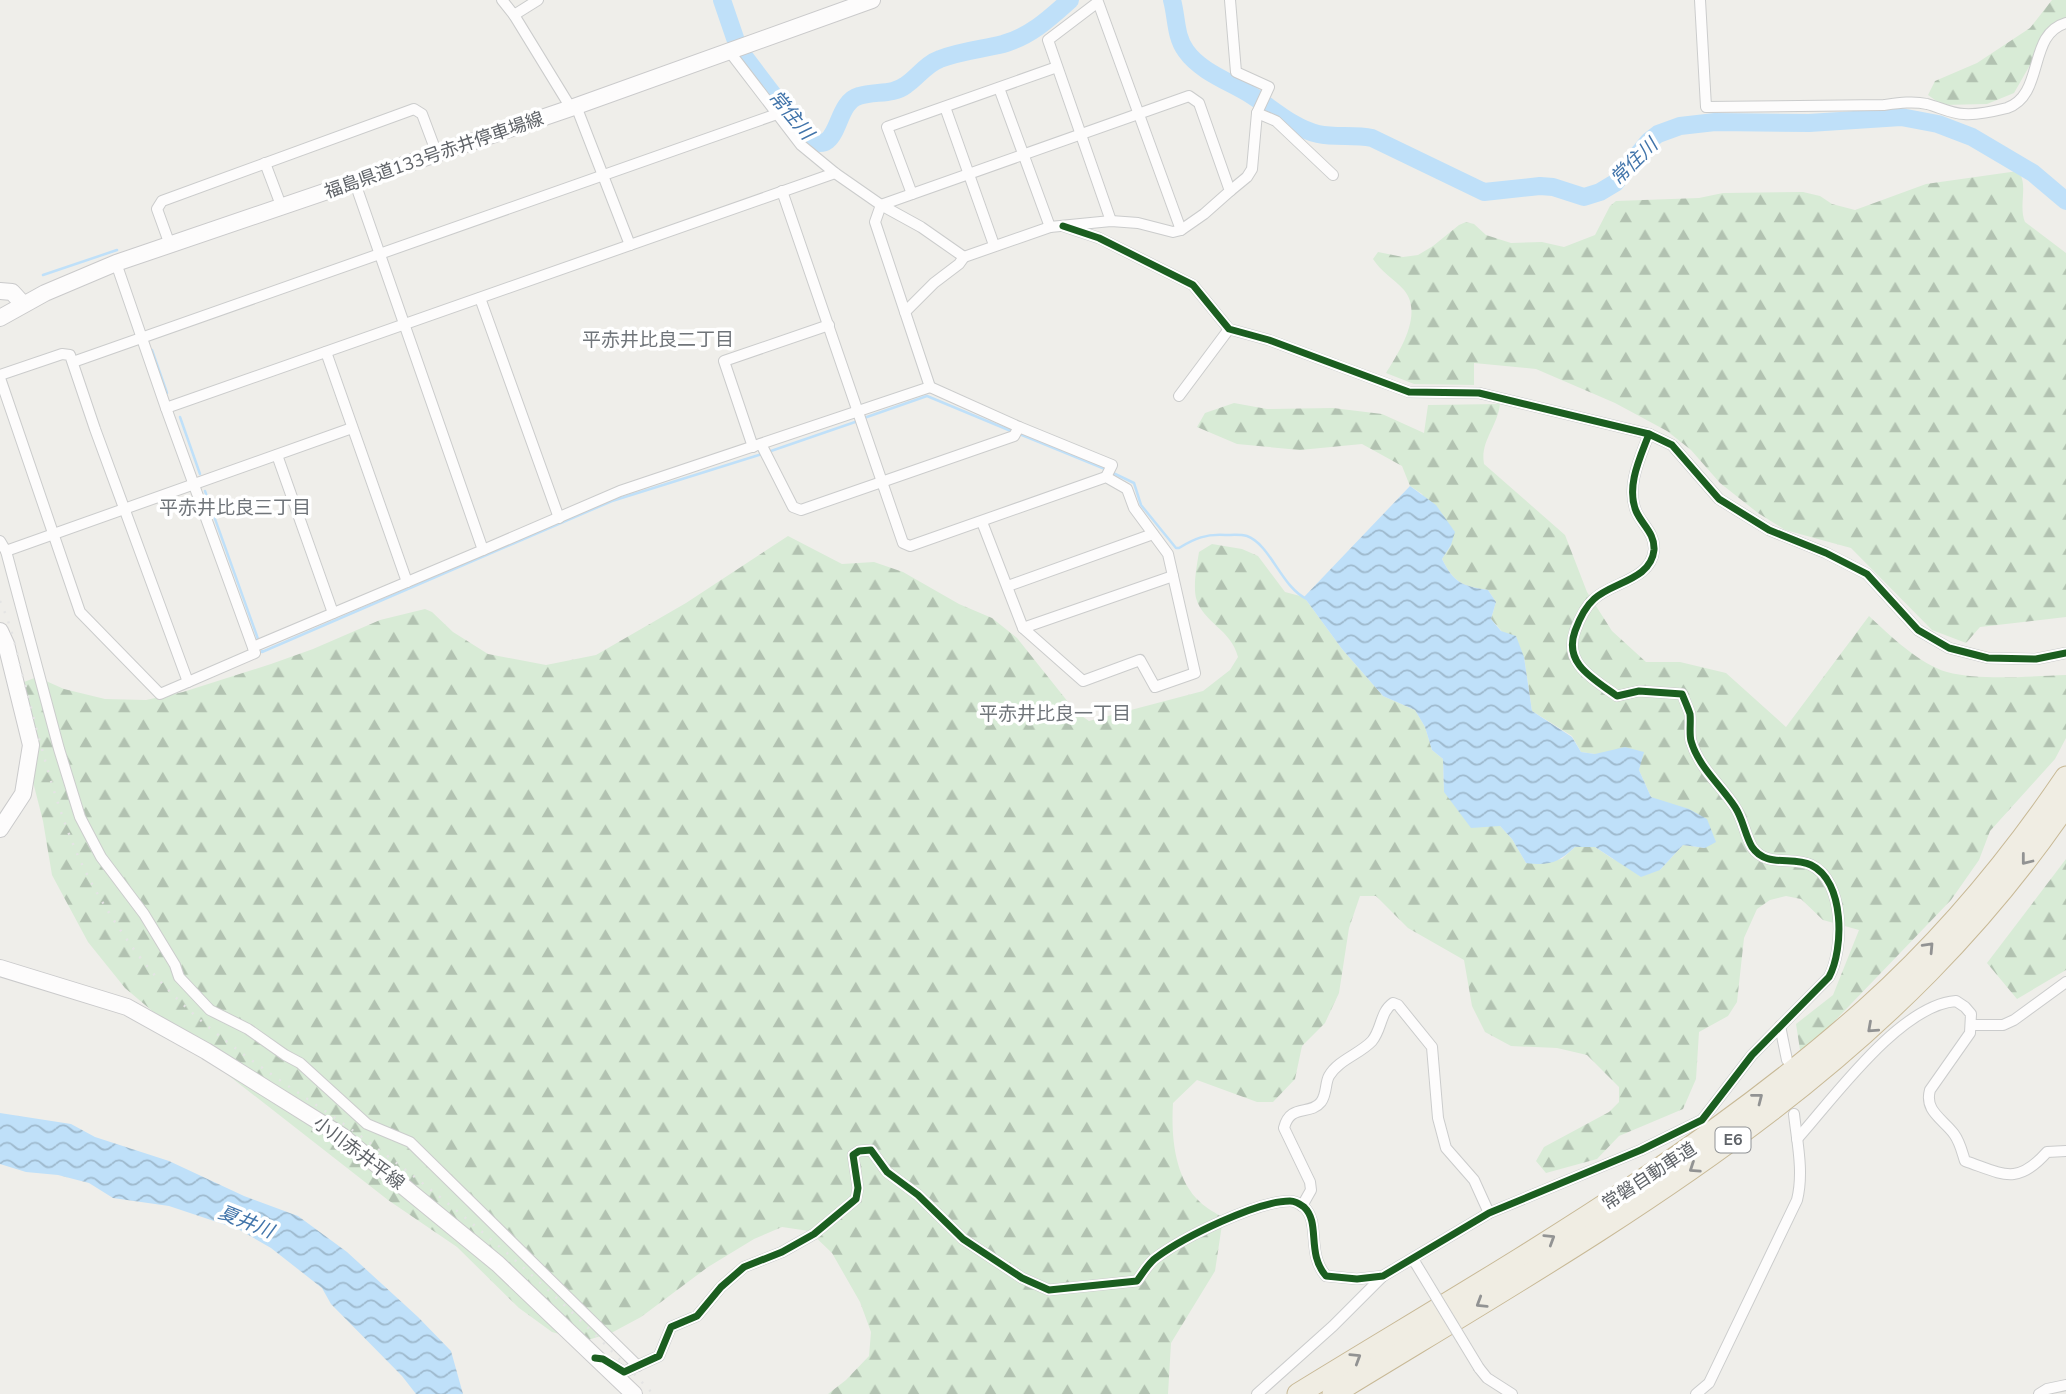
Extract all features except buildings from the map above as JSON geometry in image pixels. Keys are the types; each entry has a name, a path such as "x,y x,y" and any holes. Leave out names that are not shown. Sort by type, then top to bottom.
{"highway":[{"name":"常磐自動車道","path":"1298,1394 1642,1180 1702,1141 1772,1087 1867,1009 1916,961 1959,915 2004,860 2066,777"},
{"name":"常磐自動車道","path":"1333,1394 1647,1200 1786,1101 1879,1022 1928,975 2005,887 2066,805"}],"main road":[{"name":"福島県道133号赤井停車場線","path":"0,318 23,304 116,264 437,155 872,0"},
{"path":"0,291 12,292 23,304"},
{"path":"0,631 6,644 31,745 23,793 0,829"},
{"name":"小川赤井平線","path":"0,968 127,1007 206,1051 342,1136 498,1264 634,1394"}],"street":[{"path":"502,0 574,107 630,245"},
{"path":"514,15 538,0"},
{"path":"905,312 964,257 994,245 1050,228 1111,220 1138,223 1172,232 1181,230 1247,177 1252,169 1257,110 1269,87 1236,72 1230,0"},
{"path":"1700,0 1706,107 1907,102 1924,103 1962,115 2007,107 2020,101 2026,93 2045,40 2060,25 2066,23"},
{"path":"1111,220 1048,40 1098,2 1181,230"},
{"path":"736,49 777,114 802,145 835,173 881,205 921,227 964,257"},
{"path":"912,194 887,127 1057,67"},
{"path":"999,88 1050,228"},
{"path":"881,205 1189,96 1199,103 1230,191"},
{"path":"945,107 994,245"},
{"path":"170,246 157,209 162,201 414,109 422,114 437,155"},
{"path":"1257,110 1276,121 1334,175"},
{"path":"73,362 777,114"},
{"path":"265,163 282,208"},
{"path":"166,408 835,173"},
{"path":"355,183 483,550"},
{"path":"782,191 903,543 910,546 982,522 1108,473 1112,465 1017,431 930,387 875,222 881,205"},
{"path":"1063,226 1099,238 1193,285 1229,329 1269,340 1409,392 1479,393 1649,434 1672,445 1719,499 1769,530 1826,552 1867,574 1918,630 1949,648 1988,658 2036,659 2066,653"},
{"path":"116,264 255,653 188,682 160,694 80,612 0,376 62,354 70,355 188,682"},
{"path":"480,298 559,518"},
{"path":"829,325 724,361 762,449 793,507 801,510 1017,431"},
{"path":"1179,396 1229,329"},
{"path":"326,352 407,582"},
{"path":"253,647 620,491 861,417 930,387"},
{"path":"352,428 54,535 3,546 59,749 80,817 101,857 151,924 179,977 210,1010 248,1029 300,1063 367,1124 410,1142 638,1366"},
{"path":"1257,1394 1333,1326 1383,1276 1414,1261 1489,1213 1641,1150 1702,1120 1752,1055 1829,977 1835,967 1839,916 1834,896 1824,876 1811,865 1771,860 1752,846 1737,809 1702,764 1691,740 1689,712 1682,694 1639,691 1617,696 1576,664 1571,642 1579,619 1594,598 1645,570 1654,551 1652,534 1637,513 1631,493 1649,434"},
{"path":"277,455 333,613"},
{"path":"982,522 1023,628 1083,681 1140,660 1155,687 1195,673 1168,554 1134,508 1127,489 1108,473"},
{"path":"1008,586 1153,534"},
{"path":"1023,628 1173,576"},
{"path":"1972,1025 2003,1025 2014,1020 2066,982"},
{"path":"1797,1139 1884,1040 1935,1006 1956,1001 1971,1014 1970,1033 1930,1090 1928,1098 1934,1113 1959,1143 1965,1161 2005,1174 2015,1174 2033,1168 2047,1152 2066,1151"},
{"path":"1302,1206 1311,1190 1310,1182 1284,1128 1286,1120 1297,1110 1320,1104 1328,1077 1333,1070 1371,1041 1380,1028 1384,1012 1393,1003 1398,1005 1432,1047 1438,1118 1447,1148 1474,1180 1489,1213"},
{"path":"1780,1026 1787,1060"},
{"path":"1696,1394 1709,1383 1797,1200 1801,1172 1794,1114"},
{"path":"595,1358 603,1359 624,1372 659,1356 671,1326 697,1316 721,1287 744,1267 782,1252 814,1234 856,1199 858,1188 853,1155 859,1151 871,1150 887,1172 918,1195 962,1239 1022,1278 1049,1290 1137,1281 1154,1258 1193,1234 1267,1205 1292,1200 1310,1214 1317,1266 1326,1276 1357,1279 1383,1276"},
{"path":"1414,1261 1479,1368 1487,1378 1512,1394"},
{"path":"2039,1394 2047,1389 2066,1385"}],"green space":[{"path":"2052,0 2066,0 2066,19 2050,30 2014,93 1987,104 1942,105 1928,95 1935,81 1977,63 2030,28"},
{"path":"2018,171 2023,182 2022,209 2025,222 2066,253 2066,617 1980,627 1966,643 1932,630 1851,548 1785,530 1720,483 1691,450 1667,431 1615,403 1536,369 1474,363 1474,385 1414,384 1386,373 1397,355 1411,321 1410,300 1404,290 1373,259 1378,252 1403,257 1418,255 1466,222 1474,224 1486,235 1511,243 1542,242 1564,247 1595,235 1610,206 1616,201 1699,198 1723,193 1803,192 1855,210 1926,184"},
{"path":"1234,403 1267,409 1333,408 1382,414 1424,433 1428,405 1500,404 1484,448 1484,464 1565,535 1587,592 1612,631 1646,662 1680,662 1726,673 1786,727 1869,616 1916,656 1947,672 1990,677 2066,675 2066,738 2055,759 1990,831 1979,860 1951,900 1801,1056 1796,1024 1833,995 1859,930 1823,920 1801,899 1786,896 1770,900 1757,909 1744,938 1737,1002 1728,1016 1699,1032 1696,1079 1683,1109 1619,1136 1597,1159 1546,1173 1536,1161 1544,1147 1609,1112 1619,1102 1619,1087 1587,1055 1557,1048 1511,1046 1485,1032 1472,1006 1464,960 1408,928 1376,896 1360,896 1349,928 1339,993 1325,1023 1302,1046 1295,1079 1273,1102 1257,1102 1197,1080 1173,1103 1176,1156 1185,1181 1200,1202 1223,1218 1215,1271 1171,1343 1168,1394 828,1394 869,1356 871,1332 860,1302 832,1253 809,1231 782,1227 754,1239 708,1267 641,1317 613,1332 585,1341 552,1332 519,1308 457,1247 388,1200 228,1075 125,988 88,942 52,875 32,778 24,682 37,677 64,689 105,699 146,700 183,692 271,664 380,620 425,609 432,612 453,632 488,654 546,665 596,655 686,603 788,536 842,564 874,562 903,572 959,604 992,618 1017,638 1076,712 1089,721 1203,691 1230,670 1238,657 1229,639 1200,607 1195,593 1196,575 1199,552 1212,544 1242,549 1258,556 1285,592 1304,597 1342,649 1383,696 1415,710 1425,727 1432,750 1443,759 1444,792 1500,826 1512,839 1526,863 1562,859 1575,847 1595,847 1613,859 1660,870 1683,845 1705,848 1665,803 1651,797 1639,770 1643,752 1581,752 1572,736 1532,711 1524,657 1491,619 1496,602 1488,590 1465,585 1451,573 1442,559 1451,545 1422,494 1410,486 1402,466 1362,444 1300,450 1237,444 1197,427 1205,413"},
{"path":"2066,859 2066,970 2017,999 1987,963"}],"water":[{"path":"1410,486 1436,505 1455,532 1442,559 1451,573 1465,585 1488,590 1496,602 1491,619 1501,631 1516,636 1524,657 1532,711 1572,737 1581,752 1595,754 1625,747 1644,752 1639,770 1651,797 1689,809 1707,819 1716,842 1705,848 1683,845 1660,870 1641,877 1595,847 1575,847 1558,860 1547,863 1526,863 1512,839 1500,826 1471,828 1444,792 1443,759 1432,750 1425,727 1415,710 1383,696 1342,649 1304,597"},
{"name":"夏井川","path":"0,1113 71,1124 95,1137 169,1161 244,1196 298,1216 347,1252 451,1351 463,1394 416,1394 402,1376 331,1304 322,1288 271,1248 238,1229 169,1206 113,1198 89,1183 58,1175 26,1172 0,1164"}],"waterway":[{"name":"常住川","path":"722,0 743,55 806,138 817,143 825,142 831,136 845,109 859,96 901,88 940,59 1013,41 1040,26 1070,0"},
{"name":"常住川","path":"1172,0 1180,39 1192,58 1206,70 1248,93 1290,122 1318,134 1372,138 1484,192 1540,186 1553,187 1584,197 1600,192 1615,183 1649,141 1658,134 1680,126 1715,122 1809,123 1901,117 1938,124 1972,137 2033,173 2066,201"},
{"path":"43,275 117,250"},
{"path":"152,350 167,393"},
{"path":"864,418 927,396 1011,431"},
{"path":"180,417 200,474"},
{"path":"768,452 858,421"},
{"path":"1017,433 1105,469"},
{"path":"262,651 612,501 762,454"},
{"path":"1111,472 1134,483 1141,505 1176,548 1206,536 1247,536 1263,548 1290,585 1307,599"},
{"path":"205,491 258,639"}],"railway":[{"path":"0,601 12,633 64,822 100,898 145,964 201,1021 228,1043 370,1143 481,1231 587,1327 653,1394"}],"cycle path":[{"path":"1063,226 1099,238 1193,285 1229,329 1269,340 1409,392 1479,393 1649,434 1672,445 1719,499 1769,530 1826,553 1867,574 1918,630 1949,648 1988,658 2036,659 2066,653"},
{"path":"595,1358 603,1359 624,1372 659,1356 671,1327 697,1316 721,1287 744,1267 782,1252 814,1234 856,1199 858,1188 853,1155 859,1151 871,1150 887,1172 918,1195 963,1239 1022,1278 1049,1290 1137,1281 1154,1259 1202,1230 1259,1207 1290,1201 1304,1207 1309,1214 1317,1258 1326,1276 1357,1279 1383,1276 1489,1213 1641,1150 1702,1120 1752,1055 1829,977 1837,950 1838,917 1836,900 1822,873 1804,863 1772,860 1752,847 1735,807 1695,751 1690,738 1690,714 1682,694 1639,691 1617,696 1590,677 1573,653 1575,631 1591,602 1602,593 1638,574 1651,560 1654,544 1633,501 1635,472 1649,434"}],"district":[{"name":"平赤井比良二丁目","path":"658,340"},
{"name":"平赤井比良三丁目","path":"235,508"},
{"name":"平赤井比良一丁目","path":"1055,714"}]}
